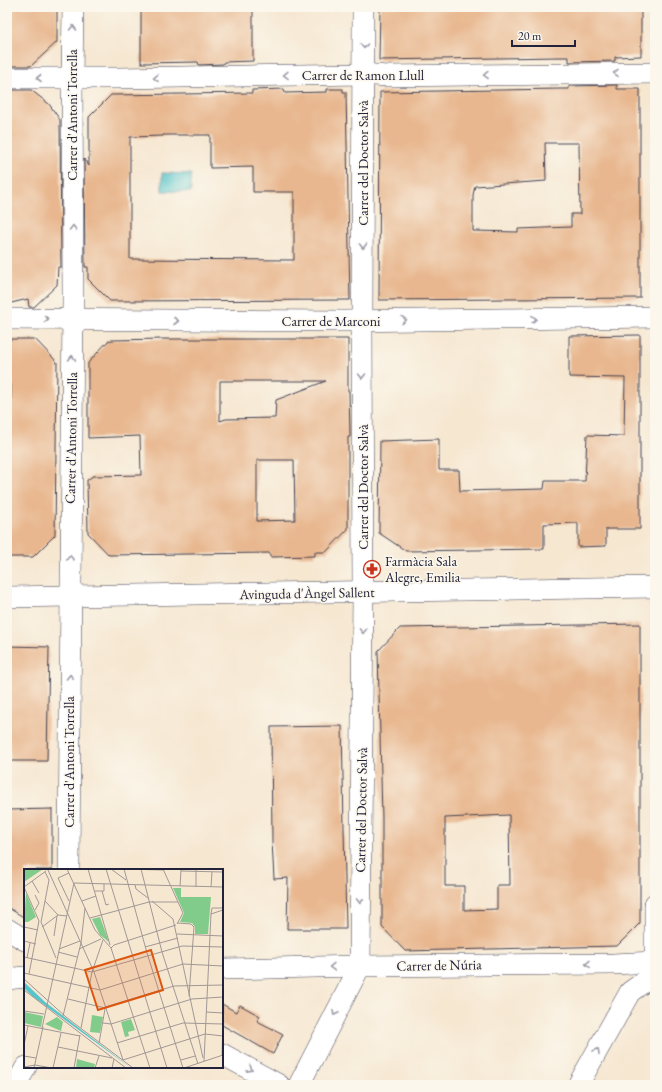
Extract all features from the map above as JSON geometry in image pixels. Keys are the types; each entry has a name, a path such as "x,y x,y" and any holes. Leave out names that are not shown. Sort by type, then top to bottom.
{"street":[{"name":"Carrer d'Antoni Torrella","path":"69,869 73,319 73,7"},
{"name":"Carrer del Doctor Salvà","path":"360,966 363,592 363,7"},
{"name":"Carrer de Ramon Llull","path":"7,78 364,74 386,76 655,72"},
{"name":"Carrer de Marconi","path":"7,319 73,319 95,321 362,321 655,317"},
{"name":"Avinguda d'Àngel Sallent","path":"7,597 655,587"},
{"path":"655,904 655,949"},
{"path":"7,930 24,939"},
{"name":"Carrer de Núria","path":"223,969 360,966 613,964 655,962"},
{"path":"613,964 627,978 630,992"},
{"path":"299,1085 360,966"},
{"path":"578,1085 630,992 655,974"},
{"path":"7,979 24,977"},
{"path":"223,1055 278,1085"},
{"path":"16,1085 25,1068"}],"water":[{"path":"162,173 191,174 191,192 162,191"}],"building":[{"path":"7,7 57,7 57,42 31,66 7,66"},
{"path":"141,7 253,7 253,61 199,65 198,62 141,63"},
{"path":"380,7 641,7 641,56 615,57 615,61 569,62 569,57 379,60"},
{"path":"617,85 617,89 640,89 640,298 379,300 380,92 569,89 569,86","holes":["545,143 579,143 580,214 571,214 571,227 518,229 518,232 473,231 473,195 475,186 546,181"]},
{"path":"284,89 285,93 327,92 327,89 343,89 343,92 346,92 350,300 110,301 88,279 88,267 85,267 84,159 89,166 89,117 111,95 252,93 252,90","holes":["210,135 210,168 253,167 253,192 294,192 294,260 130,259 130,137"]},
{"path":"7,90 31,90 49,104 60,120 61,267 58,267 57,285 34,307 29,307 28,299 7,304"},
{"path":"640,335 640,529 606,529 606,546 578,547 578,523 544,524 544,549 406,551 379,533 380,441 439,439 439,470 459,470 460,491 544,489 545,481 585,481 587,435 624,436 625,378 569,377 569,336"},
{"path":"7,339 35,339 57,362 55,535 33,557 7,557 7,511 9,511 7,418 11,418 11,385 7,385"},
{"path":"348,339 350,437 348,437 348,529 326,552 315,552 315,556 270,557 270,553 109,555 88,533 87,480 93,476 141,475 140,436 88,438 88,363 108,341","holes":["220,381 326,381 276,400 275,418 226,419 220,421","257,460 294,460 295,520 257,521"]},
{"path":"640,624 640,923 617,946 405,951 382,927 382,818 378,651 400,628","holes":["509,815 510,885 497,885 497,909 464,910 464,886 445,886 445,818"]},
{"path":"7,646 49,647 47,761 10,761 10,751 7,751"},
{"path":"342,726 346,929 287,929 288,878 274,879 272,841 271,727"},
{"path":"52,809 52,869 24,869 24,917 7,907 7,810"},
{"path":"223,1005 236,1012 240,1005 260,1016 257,1021 283,1034 273,1054 223,1026"}],"place":[{"name":"Farmàcia Sala Alegre, Emilia","path":"372,569"}]}
